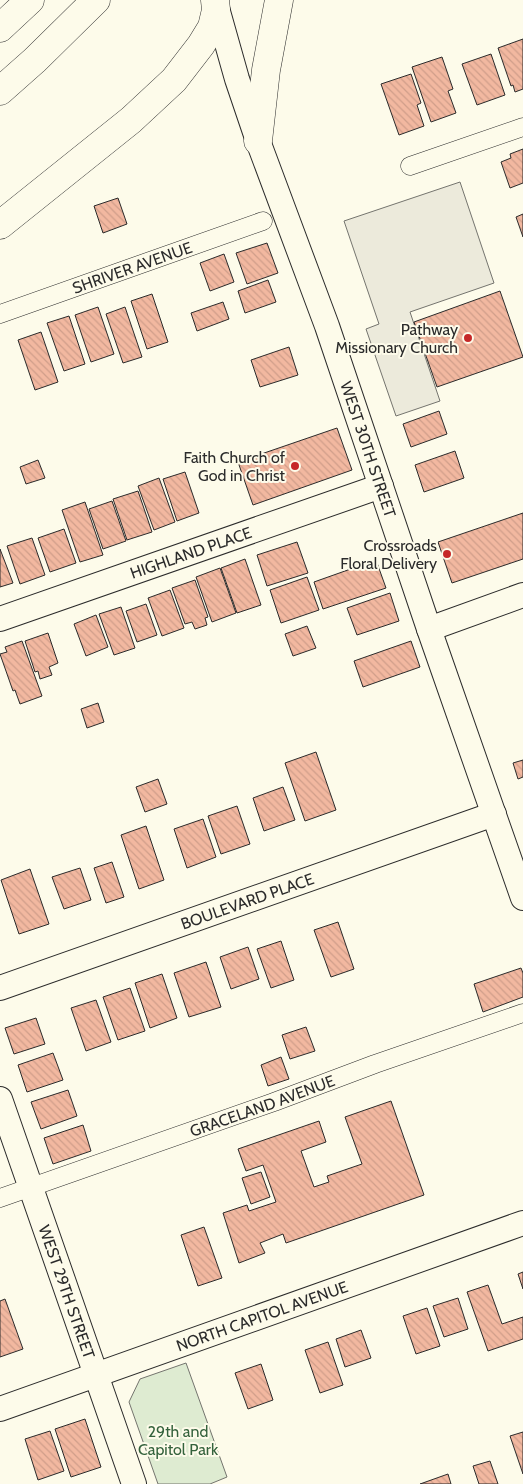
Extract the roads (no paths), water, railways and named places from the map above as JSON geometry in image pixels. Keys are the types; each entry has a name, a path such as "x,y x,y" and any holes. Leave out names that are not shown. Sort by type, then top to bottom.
{"highway":[{"path":"0,28 30,0"},
{"path":"0,91 35,60 96,0"},
{"path":"0,226 131,120 174,80 201,45 212,27 216,10 215,0"},
{"path":"258,141 266,70 279,0"}],"main road":[{"name":"WEST 30TH STREET","path":"215,0 237,79 258,141 326,326 523,898"},
{"name":"HIGHLAND PLACE","path":"0,620 382,486"},
{"path":"429,628 523,595"},
{"name":"BOULEVARD PLACE","path":"0,988 494,814"},
{"name":"WEST 29TH STREET","path":"0,1099 134,1484"},
{"name":"NORTH CAPITOL AVENUE","path":"0,1409 523,1224"}],"street":[{"path":"410,166 523,127"},
{"name":"SHRIVER AVENUE","path":"0,314 263,221"},
{"name":"GRACELAND AVENUE","path":"0,1198 274,1102 374,1064 523,1014"}],"place":[{"name":"Pathway Missionary Church","path":"468,338"},
{"name":"Faith Church of God in Christ","path":"295,466"},
{"name":"Crossroads Floral Delivery","path":"447,554"}],"park label":[{"name":"29th and Capitol Park","path":"178,1440"}]}
